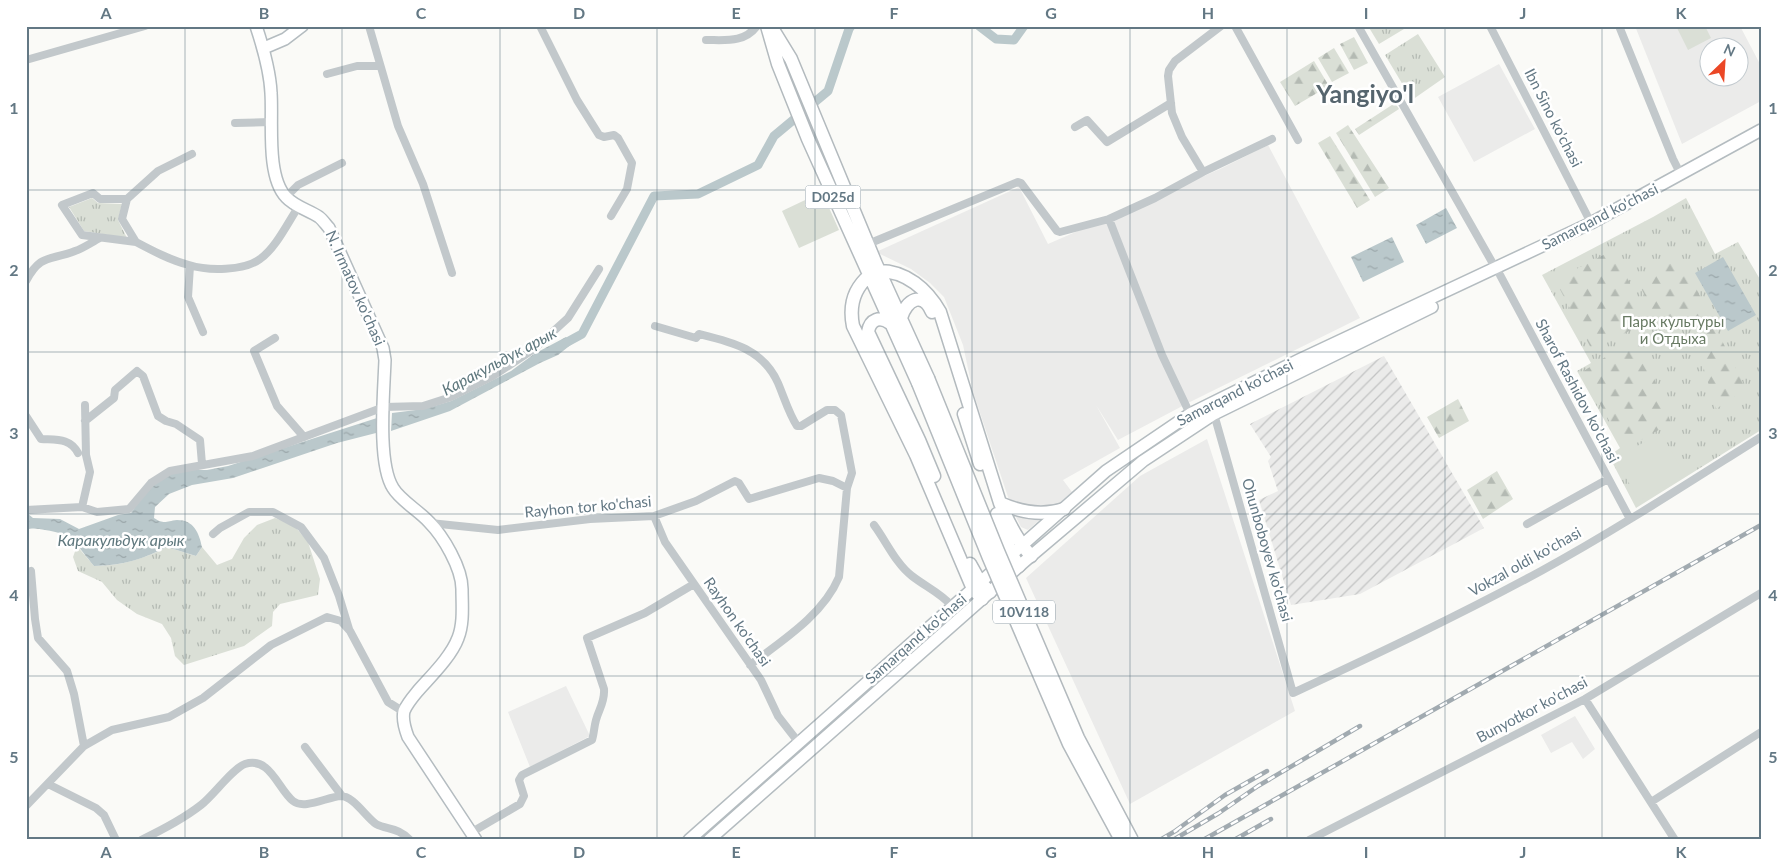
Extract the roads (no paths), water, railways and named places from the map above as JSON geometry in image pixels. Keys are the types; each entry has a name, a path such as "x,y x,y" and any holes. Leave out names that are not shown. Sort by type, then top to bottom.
{"main road":[{"path":"256,26 264,48 271,93 270,122 274,166 278,185 286,198"},
{"path":"264,48 285,39 302,26"},
{"name":"D025d","path":"769,26 791,59 868,244 875,273"},
{"name":"D025d","path":"769,26 778,64 809,142 875,273"},
{"name":"Samarqand ko'chasi","path":"688,840 1012,555 1026,551 1144,461 1214,414 1682,178 1761,130"},
{"path":"809,142 822,137"},
{"name":"Samarqand ko'chasi","path":"709,840 1019,566 1026,551 1064,509 1106,471 1190,414 1299,360 1498,272 1591,223 1761,139"},
{"name":"N. Irmatov ko'chasi","path":"286,198 320,218 329,228 383,348 385,360 383,440 387,471 393,490 430,523 448,549 462,586 462,624 458,639 450,652 409,702 404,712"},
{"path":"986,596 976,585 916,455 853,326 852,309 855,295 859,286 875,273 892,272 915,282 929,295 940,312 1000,503 1009,524 1026,551"},
{"name":"10V118","path":"875,273 1078,738 1132,840"},
{"path":"976,585 973,570 919,440 868,332 869,326 874,320 896,320 907,305 914,300 924,301 931,308 950,365 971,440 1012,555 1019,566"},
{"name":"10V118","path":"923,380 989,558 1069,744 1121,840"},
{"path":"1000,503 1026,512 1054,512 1064,509"},
{"path":"953,607 961,618"},
{"path":"404,712 404,725 408,737 474,836"}],"street":[{"path":"26,60 145,26"},
{"path":"369,26 398,126 423,184 452,273"},
{"path":"540,26 577,100 598,135 604,137 614,135 618,138 632,163 627,189 611,216"},
{"path":"706,40 730,40 751,34 758,26"},
{"path":"1203,172 1182,137 1172,113 1168,76 1172,64 1221,26"},
{"path":"1234,26 1298,140"},
{"name":"Sharof Rashidov ko’chasi","path":"1358,26 1498,272 1630,520"},
{"name":"Ibn Sino ko'chasi","path":"1490,26 1591,223"},
{"path":"1619,26 1682,178"},
{"path":"327,74 357,66 380,66"},
{"path":"1074,127 1087,120 1107,142 1171,103"},
{"path":"235,123 270,122"},
{"path":"868,244 1018,182 1021,183 1057,231 1060,232 1110,219 1272,139"},
{"path":"136,242 122,220 127,199 158,171 192,154"},
{"path":"286,198 298,185 342,163"},
{"path":"127,199 100,199 93,193 62,205 82,235 136,242 161,255 190,266 230,269 242,267 260,260 270,249 299,206"},
{"path":"1110,219 1162,355 1190,414"},
{"path":"26,281 33,268 45,259 75,252 100,238"},
{"path":"190,266 188,296 202,332"},
{"path":"26,510 82,507 97,512 129,509 151,483 170,471 253,456 384,407 423,406 451,397 492,376 562,329 599,270"},
{"path":"655,326 696,338 699,334 740,345 754,352 773,373 797,426 801,426 826,410 835,410 841,415 851,464 851,480 847,488 839,577 834,588 816,612 791,634 750,665"},
{"path":"275,338 254,351 277,406 304,437"},
{"path":"85,421 114,398 115,390 137,371 143,376 158,416 176,424 200,440 202,464"},
{"path":"82,507 90,472 86,455 85,404"},
{"name":"Ohunboboyev ko'chasi","path":"1214,414 1293,693"},
{"path":"26,416 41,439 63,440 73,445 78,453"},
{"name":"Vokzal oldi ko'chasi","path":"1293,693 1428,630 1542,570 1630,520 1761,437"},
{"name":"Rayhon tor ko'chasi","path":"430,523 498,530 590,519 654,516 696,501 735,481 739,483 749,499 818,478 833,481 847,488"},
{"path":"1528,524 1608,479"},
{"path":"213,534 248,512 273,512 301,528 324,558 350,631 388,702 404,712"},
{"name":"Rayhon ko'chasi","path":"654,516 665,542 761,680 778,716 799,743"},
{"path":"874,525 911,575 939,594 953,607"},
{"path":"26,572 31,571 38,638 67,671 74,694 84,746"},
{"path":"474,836 520,804 524,796 520,780 522,775 592,740 597,717 605,697 587,638 645,613 694,584"},
{"name":"Bunyotkor ko'chasi","path":"1309,840 1585,700 1761,593"},
{"path":"26,806 84,746 112,730 168,717 203,698 271,645 327,617 340,622 350,631"},
{"path":"1585,700 1675,840"},
{"path":"1651,802 1761,732"},
{"path":"305,747 321,771 342,796"},
{"path":"141,840 155,834 202,805 244,764 255,762 266,767 293,801 300,805 342,796 349,798 377,824 394,829 410,840"},
{"path":"48,784 96,808 104,816 116,840"}],"water":[{"path":"1446,208 1457,228 1426,244 1416,225"},
{"path":"1392,237 1404,262 1363,282 1351,257"},
{"path":"1723,257 1756,315 1728,331 1695,273"},
{"name":"Каракульдук арык","path":"566,337 573,343 558,355 450,411 391,431 392,413 424,409 451,401 511,371 534,354"},
{"name":"Каракульдук арык","path":"377,418 376,433 337,443 233,478 192,485 169,494 155,507 154,518 163,522 183,521 192,525 197,532 202,547 196,556 167,547 132,561 94,566 74,542 62,534 38,529 26,530 27,513 33,518 60,519 79,529 118,515 131,513 156,481 178,470 207,470 228,466"}],"waterway":[{"name":"Каракульдук арык","path":"560,346 582,334 654,196 698,194 758,165 774,136 828,91 851,26"},
{"name":"Каракульдук арык","path":"979,26 996,39 1014,40 1024,26"}],"railway":[{"path":"1203,840 1761,525"},
{"path":"1173,840 1219,813 1258,786 1360,726"},
{"path":"1175,831 1225,795 1267,771"},
{"path":"1234,840 1271,819"},
{"path":"1160,840 1177,830"}],"district":[{"name":"Yangiyo'l","path":"1365,94"}],"park label":[{"name":"Парк культуры и Отдыха","path":"1673,330"}]}
